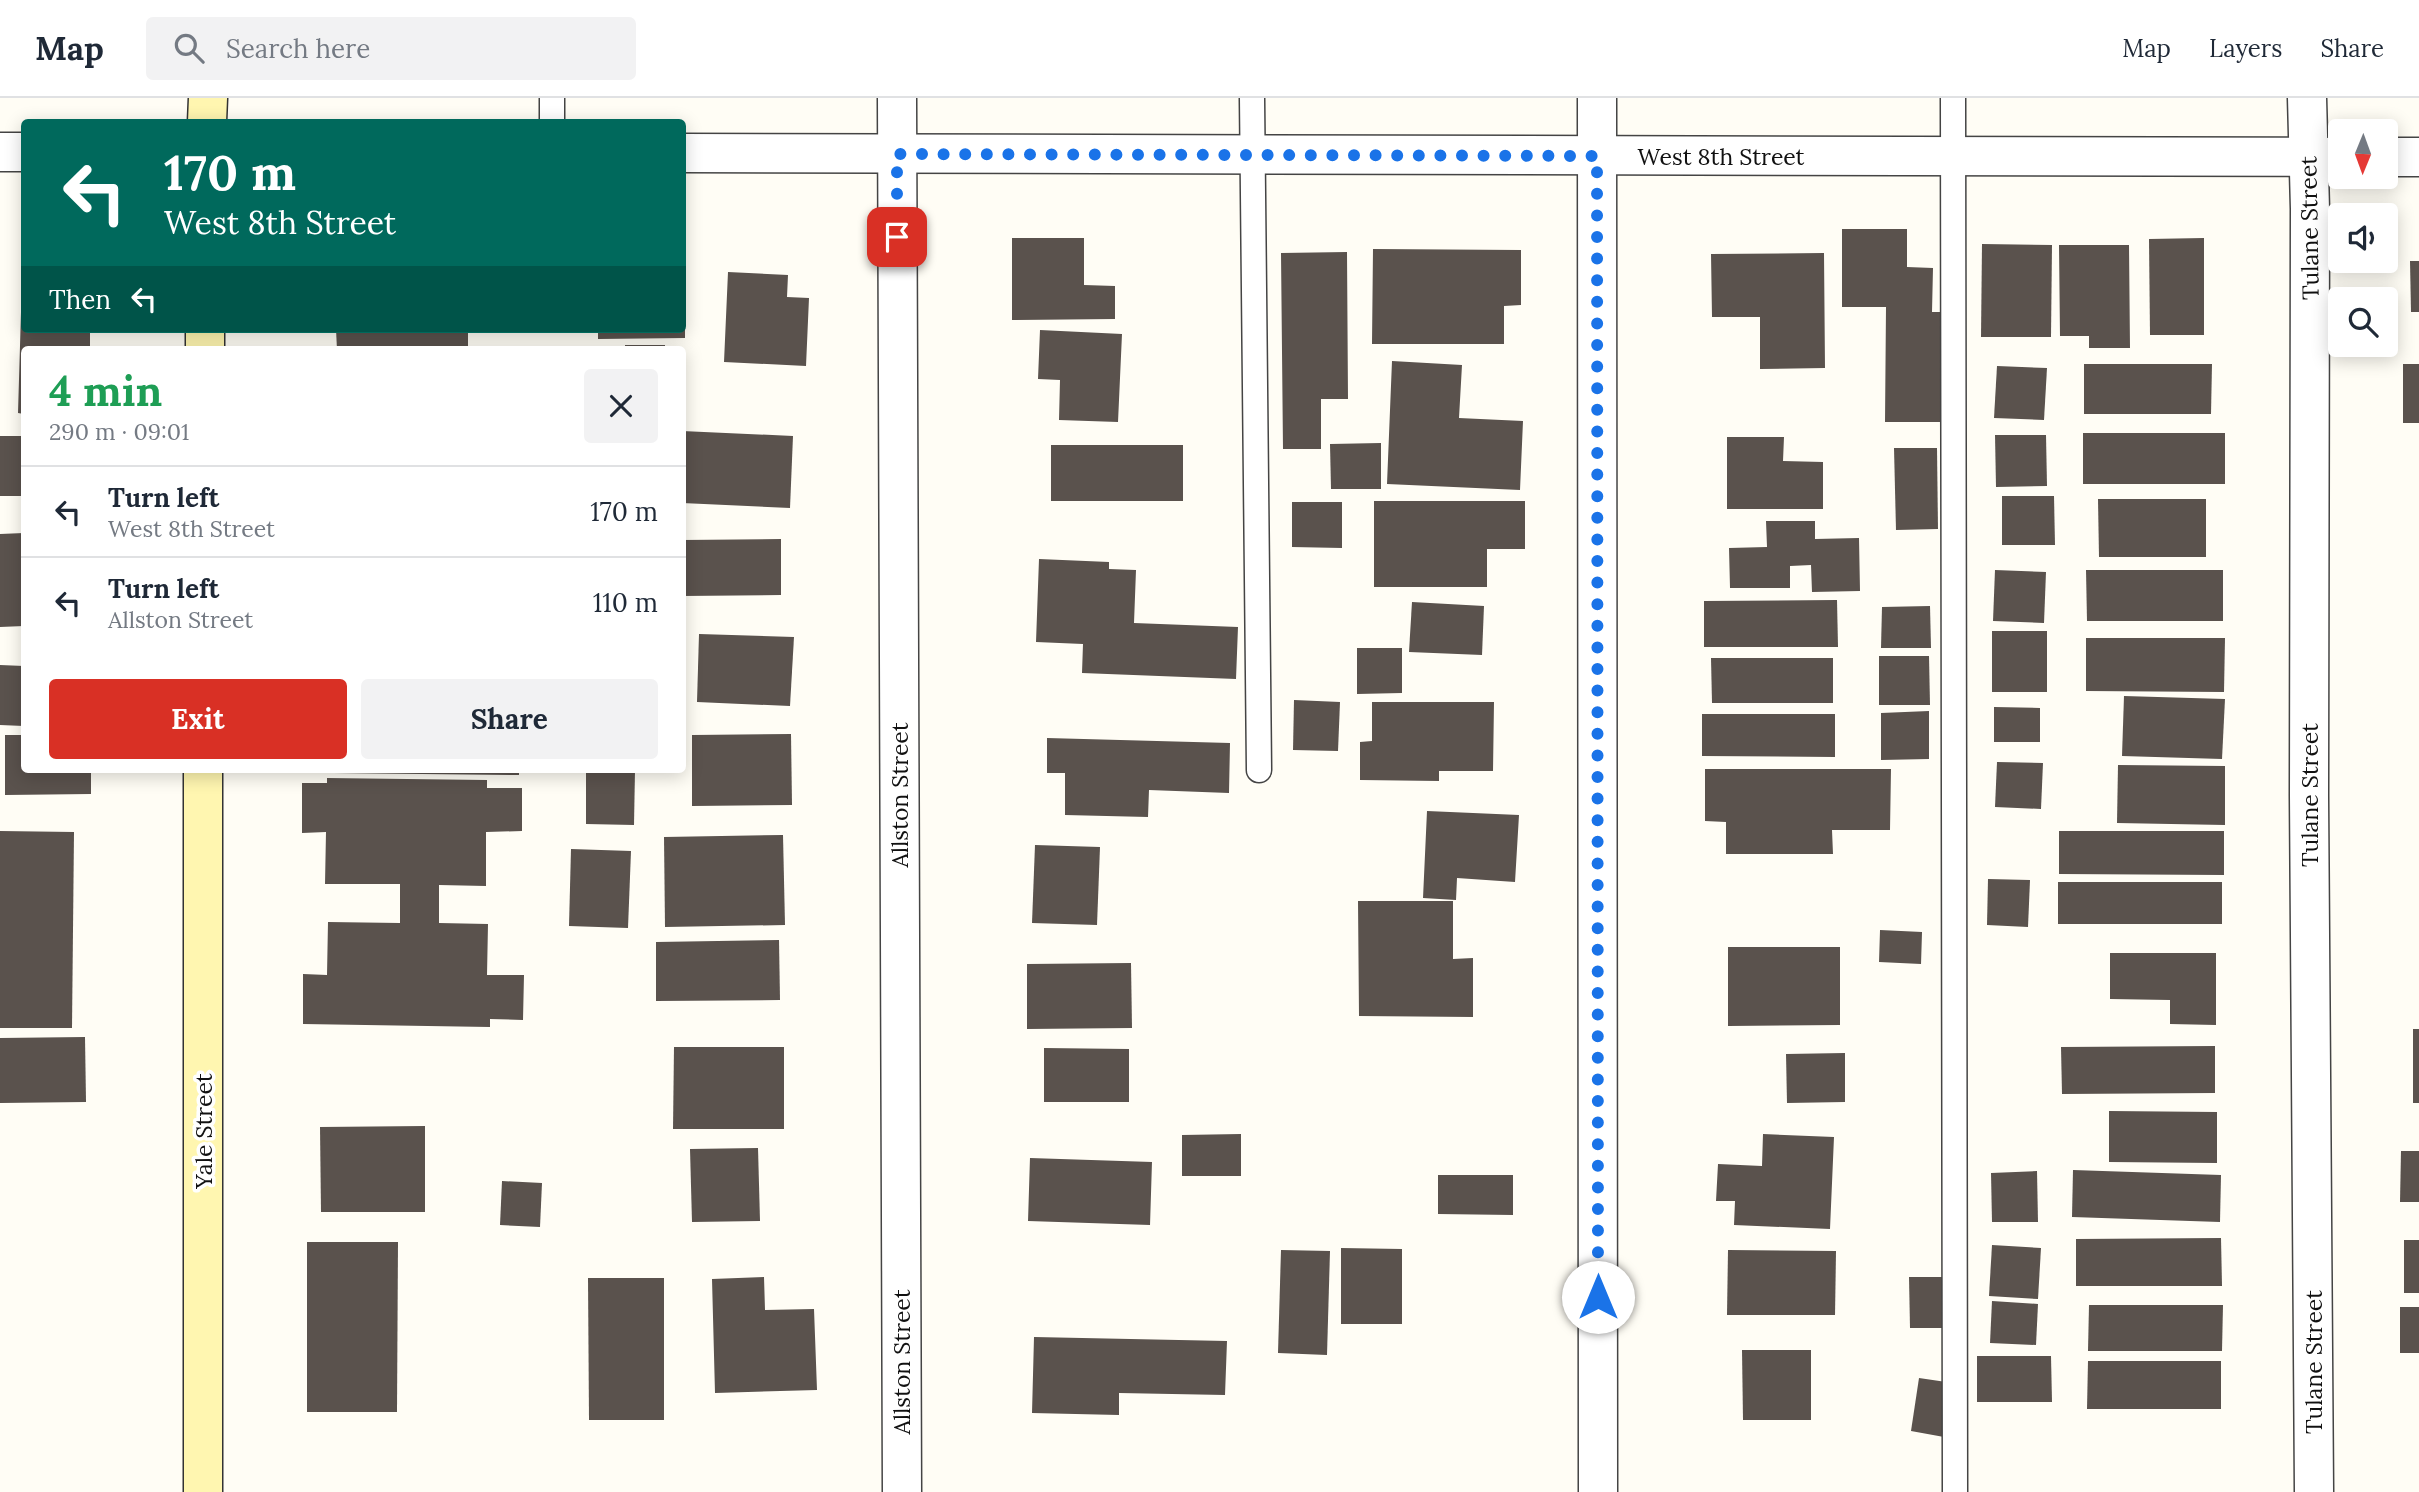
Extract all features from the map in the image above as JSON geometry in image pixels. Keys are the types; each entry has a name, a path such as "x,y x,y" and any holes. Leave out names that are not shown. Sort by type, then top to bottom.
{"main road":[{"path":"207,119 208,98"},
{"name":"Yale Street","path":"203,773 203,1492"}],"street":[{"name":"Allston Street","path":"897,98 902,1492"},
{"path":"1597,98 1598,1492"},
{"name":"Tulane Street","path":"2307,98 2324,157 2310,209 2309,810 2314,1492"},
{"path":"0,152 21,152"},
{"name":"West 8th Street","path":"686,153 2324,157"},
{"path":"2398,157 2419,157"}],"lane":[{"path":"552,98 552,119"},
{"path":"1252,98 1259,771"},
{"path":"1953,98 1955,1492"}],"building":[{"path":"1842,229 1907,229 1907,267 1933,268 1932,312 1943,312 1942,422 1885,422 1886,307 1842,307"},
{"path":"1012,238 1084,238 1084,285 1115,286 1115,319 1012,320"},
{"path":"2204,238 2204,335 2150,335 2149,239"},
{"path":"1982,244 2052,245 2051,337 1981,337"},
{"path":"2059,245 2129,245 2130,348 2089,348 2089,336 2060,336"},
{"path":"1373,249 1521,250 1521,305 1504,306 1504,344 1372,344"},
{"path":"1347,252 1348,399 1321,399 1321,449 1283,449 1281,253"},
{"path":"1824,253 1825,368 1760,369 1760,317 1712,317 1711,254"},
{"path":"2410,261 2419,261 2419,312 2411,312"},
{"path":"728,272 788,275 787,297 809,298 806,366 724,362"},
{"path":"21,312 21,333 90,333 90,346 21,346 21,414 18,413"},
{"path":"1040,330 1122,334 1118,422 1059,420 1060,380 1038,379"},
{"path":"336,333 468,333 468,346 337,346"},
{"path":"598,333 685,333 685,338 598,339"},
{"path":"625,345 665,345 665,346"},
{"path":"1392,361 1462,365 1459,418 1523,421 1520,490 1387,484"},
{"path":"2084,364 2212,364 2211,414 2084,414"},
{"path":"2403,364 2419,364 2419,423 2403,423"},
{"path":"1997,366 2047,368 2044,420 1994,418"},
{"path":"686,431 793,436 790,508 686,503"},
{"path":"2083,433 2225,433 2225,484 2083,484"},
{"path":"1995,435 2046,435 2047,486 1996,487"},
{"path":"0,436 21,436 21,496 0,496"},
{"path":"1727,437 1784,437 1783,461 1823,462 1823,509 1727,509"},
{"path":"1381,443 1381,489 1331,489 1330,444"},
{"path":"1051,445 1183,445 1183,501 1051,501"},
{"path":"1894,448 1937,448 1938,529 1896,530"},
{"path":"2002,496 2054,496 2055,545 2002,545"},
{"path":"2098,499 2206,499 2206,557 2099,557"},
{"path":"1374,501 1525,501 1525,549 1487,549 1487,587 1374,587"},
{"path":"1292,502 1342,502 1342,548 1292,547"},
{"path":"1766,521 1815,521 1815,539 1859,538 1860,591 1812,592 1811,565 1790,566 1790,588 1730,588 1729,548 1767,547"},
{"path":"21,533 21,626 0,627 0,534"},
{"path":"781,539 781,595 686,596 686,540"},
{"path":"1039,559 1109,562 1109,569 1136,570 1134,623 1238,627 1236,679 1082,673 1083,644 1036,642"},
{"path":"1995,570 2046,572 2044,623 1993,621"},
{"path":"2086,570 2223,570 2223,621 2087,621"},
{"path":"1837,600 1838,647 1704,647 1704,601"},
{"path":"1412,602 1484,606 1482,655 1409,652"},
{"path":"1930,606 1931,648 1881,648 1882,607"},
{"path":"1992,631 2047,631 2047,692 1992,692"},
{"path":"699,634 794,637 790,706 697,702"},
{"path":"2086,638 2225,638 2224,692 2086,691"},
{"path":"1357,648 1402,648 1402,693 1357,694"},
{"path":"1879,656 1929,656 1930,705 1879,705"},
{"path":"1711,658 1833,658 1833,703 1712,703"},
{"path":"0,665 21,666 21,726 0,725"},
{"path":"2124,696 2225,699 2222,759 2122,756"},
{"path":"1294,700 1340,702 1338,751 1293,750"},
{"path":"1372,702 1494,702 1493,771 1439,771 1439,781 1360,780 1360,742 1372,741"},
{"path":"1994,707 2040,708 2040,742 1994,742"},
{"path":"1929,711 1929,759 1881,760 1881,713"},
{"path":"1702,714 1835,714 1835,757 1702,756"},
{"path":"791,734 792,805 692,806 692,735"},
{"path":"5,735 21,735 21,773 91,773 91,794 5,795"},
{"path":"1047,738 1230,743 1229,793 1149,790 1148,817 1065,815 1065,773 1047,773"},
{"path":"1997,762 2043,763 2041,809 1995,807"},
{"path":"2118,765 2225,766 2225,825 2117,823"},
{"path":"1705,769 1891,769 1890,830 1832,830 1833,854 1726,854 1726,822 1705,821"},
{"path":"334,773 519,773 519,775"},
{"path":"586,773 635,773 634,825 586,824"},
{"path":"327,778 487,780 487,788 522,788 522,831 486,832 486,886 439,885 439,923 488,924 487,975 524,975 523,1020 490,1019 490,1027 303,1024 303,974 327,975 328,922 400,923 400,884 325,884 326,832 302,833 302,783 327,783"},
{"path":"1427,811 1519,815 1515,882 1457,878 1456,900 1423,898"},
{"path":"0,831 74,832 72,1028 0,1028"},
{"path":"2059,831 2224,831 2224,875 2059,874"},
{"path":"783,835 785,925 665,927 664,837"},
{"path":"1035,845 1100,847 1097,925 1032,923"},
{"path":"571,849 631,851 628,928 569,926"},
{"path":"1988,879 2030,880 2028,927 1987,925"},
{"path":"2058,882 2222,882 2222,924 2058,924"},
{"path":"1358,901 1453,901 1453,959 1473,958 1473,1017 1359,1016"},
{"path":"1880,930 1922,932 1921,964 1879,962"},
{"path":"779,940 780,1000 656,1001 656,942"},
{"path":"1728,947 1840,947 1840,1025 1728,1026"},
{"path":"2110,953 2216,953 2216,1025 2170,1024 2170,1000 2110,999"},
{"path":"1131,963 1132,1028 1027,1029 1027,964"},
{"path":"2413,1029 2419,1029 2419,1103 2413,1103"},
{"path":"85,1037 86,1102 0,1103 0,1038"},
{"path":"2215,1046 2215,1093 2062,1094 2061,1047"},
{"path":"674,1047 784,1047 784,1129 673,1129"},
{"path":"1044,1048 1129,1049 1129,1102 1044,1102"},
{"path":"1845,1053 1845,1102 1787,1103 1786,1054"},
{"path":"2109,1111 2217,1112 2217,1163 2109,1162"},
{"path":"425,1126 425,1212 321,1212 320,1127"},
{"path":"1241,1134 1241,1176 1182,1176 1182,1135"},
{"path":"1763,1134 1834,1137 1830,1229 1734,1225 1735,1201 1716,1201 1718,1164 1762,1166"},
{"path":"758,1148 760,1221 692,1222 690,1149"},
{"path":"2401,1151 2419,1151 2419,1202 2400,1202"},
{"path":"1030,1158 1152,1162 1150,1225 1028,1221"},
{"path":"2073,1170 2221,1175 2220,1222 2072,1217"},
{"path":"2037,1171 2038,1222 1992,1222 1991,1173"},
{"path":"1438,1175 1513,1175 1513,1215 1438,1214"},
{"path":"502,1181 542,1183 540,1227 500,1225"},
{"path":"2221,1238 2222,1286 2076,1286 2076,1239"},
{"path":"2404,1240 2419,1240 2419,1293 2404,1293"},
{"path":"307,1242 398,1242 397,1412 307,1412"},
{"path":"1992,1245 2041,1248 2038,1299 1989,1296"},
{"path":"1341,1248 1402,1249 1402,1324 1341,1324"},
{"path":"1281,1250 1330,1251 1327,1355 1278,1353"},
{"path":"1728,1250 1836,1251 1835,1315 1727,1315"},
{"path":"764,1277 765,1310 814,1309 817,1390 715,1393 712,1279"},
{"path":"1909,1277 1948,1277 1948,1328 1910,1328"},
{"path":"588,1278 664,1278 664,1420 589,1420"},
{"path":"1992,1301 2038,1304 2036,1345 1990,1343"},
{"path":"2089,1305 2223,1305 2222,1351 2088,1351"},
{"path":"2400,1307 2419,1307 2419,1353 2400,1353"},
{"path":"1034,1337 1227,1341 1225,1395 1119,1393 1119,1415 1032,1413"},
{"path":"1742,1350 1811,1350 1811,1420 1743,1420"},
{"path":"1977,1356 2051,1356 2052,1402 1977,1402"},
{"path":"2088,1361 2221,1361 2221,1409 2087,1409"},
{"path":"1919,1378 1953,1383 1944,1437 1911,1431"}],"route":[{"path":"897,237 897,154 1597,156 1598,1297"}]}
